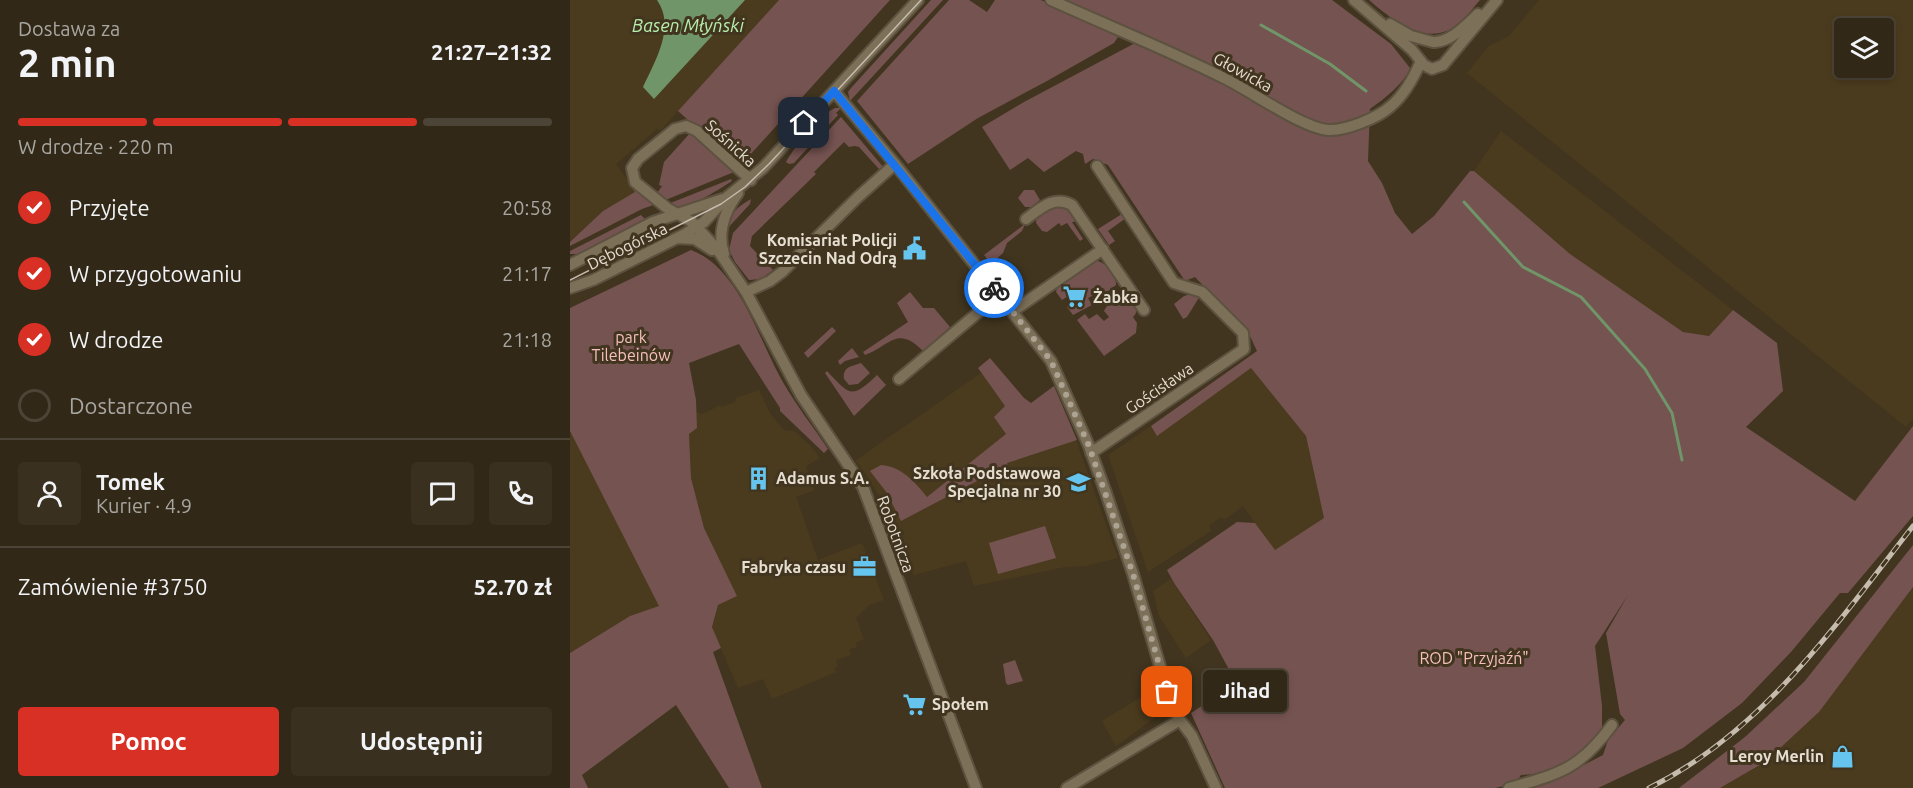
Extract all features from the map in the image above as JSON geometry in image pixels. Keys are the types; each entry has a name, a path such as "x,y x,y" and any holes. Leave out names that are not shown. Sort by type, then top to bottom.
{"street":[{"name":"Dębogórska","path":"570,265 648,224 721,200 751,180 918,0"},
{"name":"Głowicka","path":"1051,0 1174,54 1246,89 1310,125 1324,130 1337,130 1352,126 1382,113 1390,107 1424,63"},
{"path":"1354,0 1406,34 1434,42 1442,42 1451,37 1495,0"},
{"path":"1354,0 1424,63 1438,68 1495,0"},
{"path":"1434,42 1445,49 1446,61"},
{"path":"1424,63 1422,48 1434,42"},
{"path":"834,91 895,164 1051,361 1091,453 1133,574 1167,692 1180,720 1192,736 1216,788"},
{"name":"Sośnicka","path":"677,214 639,186 632,172 638,159 679,127 686,126 697,131 751,180"},
{"path":"746,292 770,281 782,272 895,164"},
{"name":"Gościsława","path":"1091,453 1244,349 1243,333 1202,291 1174,283 1096,166"},
{"name":"Robotnicza","path":"751,180 731,204 722,229 723,253 794,384 855,473 866,493 976,788"},
{"name":"Dębogórska","path":"570,288 593,280 697,226 708,218 721,200"},
{"path":"1026,219 1052,201 1065,201 1077,210 1144,310"},
{"name":"Dębogórska","path":"677,214 697,226"},
{"name":"Robotnicza","path":"697,226 736,276"},
{"name":"Robotnicza","path":"697,226 699,237 736,276"},
{"path":"671,240 685,237 704,243"},
{"path":"1012,311 1103,249"},
{"path":"899,379 999,295"},
{"path":"1067,788 1180,720"},
{"path":"1509,788 1561,773 1597,746 1612,725"}],"shaded area":[{"path":"570,0 779,0 661,130 657,129 616,164 636,192 603,211 570,242"},
{"path":"1539,0 1913,0 1913,418 1906,427 1467,73 1489,46 1509,36"},
{"path":"1501,131 1733,310 1709,336 1683,332 1571,255 1474,171"},
{"path":"1251,368 1306,436 1324,518 1275,551 1243,506 1224,520 1222,517 1209,525 1211,531 1148,572 1108,455 1151,426 1157,435"},
{"path":"981,373 1006,406 1031,409 1056,397 1076,440 1118,558 974,586 966,561 914,575 885,506 866,474 855,461"},
{"path":"759,390 771,415 784,430 794,431 810,445 820,458 806,466 815,490 796,497 818,560 862,543 884,600 869,605 856,618 864,640 856,642 857,647 849,649 851,655 836,660 838,667 834,668 836,672 772,699 763,679 738,688 712,627 718,605 737,596 704,528 691,478 689,434 697,428 696,412 703,414"},
{"path":"570,431 660,606 630,616 570,653"},
{"path":"1171,579 1211,640 1186,658 1159,616 1153,591"},
{"path":"1913,587 1913,788 1720,788 1765,762 1819,712"},
{"path":"1154,689 1161,707 1160,714 1116,746 1102,721"}],"green space":[{"path":"779,0 890,0 740,166 678,111"},
{"path":"931,0 943,0 850,101 848,92 851,88"},
{"path":"949,0 969,0 987,12 995,0 1041,0 1114,32 1118,37 1114,43 978,118 908,164 857,101"},
{"name":"ROD \"Przyjaźń\"","path":"1060,0 1332,0 1391,44 1410,68 1398,85 1370,109 1368,161 1382,183 1395,213 1412,234 1434,216 1470,171 1474,171 1570,254 1683,332 1709,336 1733,310 1777,343 1783,391 1746,427 1855,501 1913,426 1913,516 1848,593 1840,593 1791,652 1742,703 1683,748 1598,788 1532,788 1557,779 1603,755 1608,740 1625,720 1620,714 1606,633 1628,595 1595,646 1602,706 1602,731 1595,743 1563,767 1550,773 1521,775 1516,783 1495,788 1225,788 1191,713 1217,696 1213,688 1232,675 1213,640 1167,570 1237,522 1255,523 1275,550 1324,518 1306,436 1251,368 1157,436 1151,426 1257,351 1249,334 1195,277 1185,281 1108,165 1093,159 1085,164 1083,154 1076,151 1044,172 1028,158 1010,170 982,127 1137,42 1223,83 1226,75 1165,44"},
{"path":"1369,0 1480,0 1457,25 1434,34 1410,29 1388,16"},
{"path":"835,108 841,108 836,113 838,115 794,163 786,162 814,124"},
{"path":"841,117 884,168 879,169 859,147 849,147 844,142 814,172 816,174 752,236 750,246 773,270 761,279 749,280 729,250 733,233"},
{"path":"691,132 734,172 663,201 655,196 662,186 659,185 664,162"},
{"path":"731,179 732,181 700,200 683,206 668,204"},
{"path":"635,185 656,204 570,246 570,242 603,211 635,192 632,187"},
{"path":"1024,190 1034,190 1040,200 1031,207 1025,207 1018,198"},
{"path":"751,199 750,204 726,230 734,212"},
{"path":"1051,206 1066,206 1080,221 1072,222 1083,239 1080,241 1067,223 1061,226 1059,223 1047,232 1042,231 1036,223 1037,214"},
{"path":"1125,212 1126,218 1108,231 1115,241 1109,245 1098,229"},
{"path":"641,215 646,220 578,254 570,254 570,251"},
{"path":"1025,224 1022,231 1007,243 1003,253 991,264 984,255"},
{"name":"park Tilebeinów","path":"691,250 708,259 735,289 784,384 828,449 824,453 780,411 739,344 689,363 696,400 697,428 689,434 691,478 704,528 737,596 718,605 712,627 721,648 713,652 762,788 729,788 676,705 582,775 588,788 570,788 570,653 630,616 659,606 570,431 570,308"},
{"path":"1097,261 1110,270 1116,285 1097,300 1094,295 1088,298 1092,305 1073,315 1067,307 1074,301 1070,295 1062,300 1056,292 1057,288"},
{"path":"910,292 923,308 934,308 950,327 923,351 907,339 900,338 865,355 863,352 908,322 897,303"},
{"path":"1191,294 1200,296 1187,317 1183,319 1174,304 1184,296"},
{"path":"1127,297 1136,307 1133,317 1137,323 1136,333 1104,356 1077,320 1085,314 1089,319 1097,314 1104,321 1109,317 1104,311 1110,303"},
{"path":"832,327 836,331 808,358 804,353"},
{"path":"852,348 859,357 840,365 838,361"},
{"path":"990,358 1024,398 1031,403 1054,386 1077,440 1007,463 1009,469 977,481 901,521 887,493 870,471 881,465 895,469 912,480 927,497 1006,434 994,417 1005,406 978,368"},
{"path":"861,363 870,373 858,384 849,385 844,379 845,372 848,368"},
{"path":"827,371 851,391 861,388 877,375 886,385 854,416 825,373"},
{"path":"1045,526 1056,558 998,574 989,543"},
{"path":"1913,545 1913,587 1819,712 1765,762 1720,788 1679,788 1745,737 1804,682"},
{"path":"1015,660 1023,681 1008,685 1003,664"}],"water":[{"name":"Basen Młyński","path":"657,0 745,0 654,99 643,87 658,55 664,33 665,21"}],"waterway":[{"path":"1261,25 1330,64 1366,91"},
{"path":"1464,202 1523,267 1581,297 1645,369 1672,413 1682,460"}],"tram line":[{"path":"570,280 721,204 745,187 921,0"}],"railway":[{"path":"1649,788 1690,765 1728,737 1763,706 1826,637 1913,526"}],"way so far":[{"path":"994,288 1048,355 1089,446 1133,574 1167,692"}],"place":[{"name":"Komisariat Policji Szczecin Nad Odrą","path":"915,249"},
{"name":"Żabka","path":"1075,297"},
{"name":"Adamus S.A.","path":"758,478"},
{"name":"Szkoła Podstawowa Specjalna nr 30","path":"1079,482"},
{"name":"Fabryka czasu","path":"864,567"},
{"name":"Jihad","path":"1167,692"},
{"name":"Społem","path":"914,704"},
{"name":"Leroy Merlin","path":"1842,756"}],"route":[{"path":"804,123 834,91 994,288"}]}
